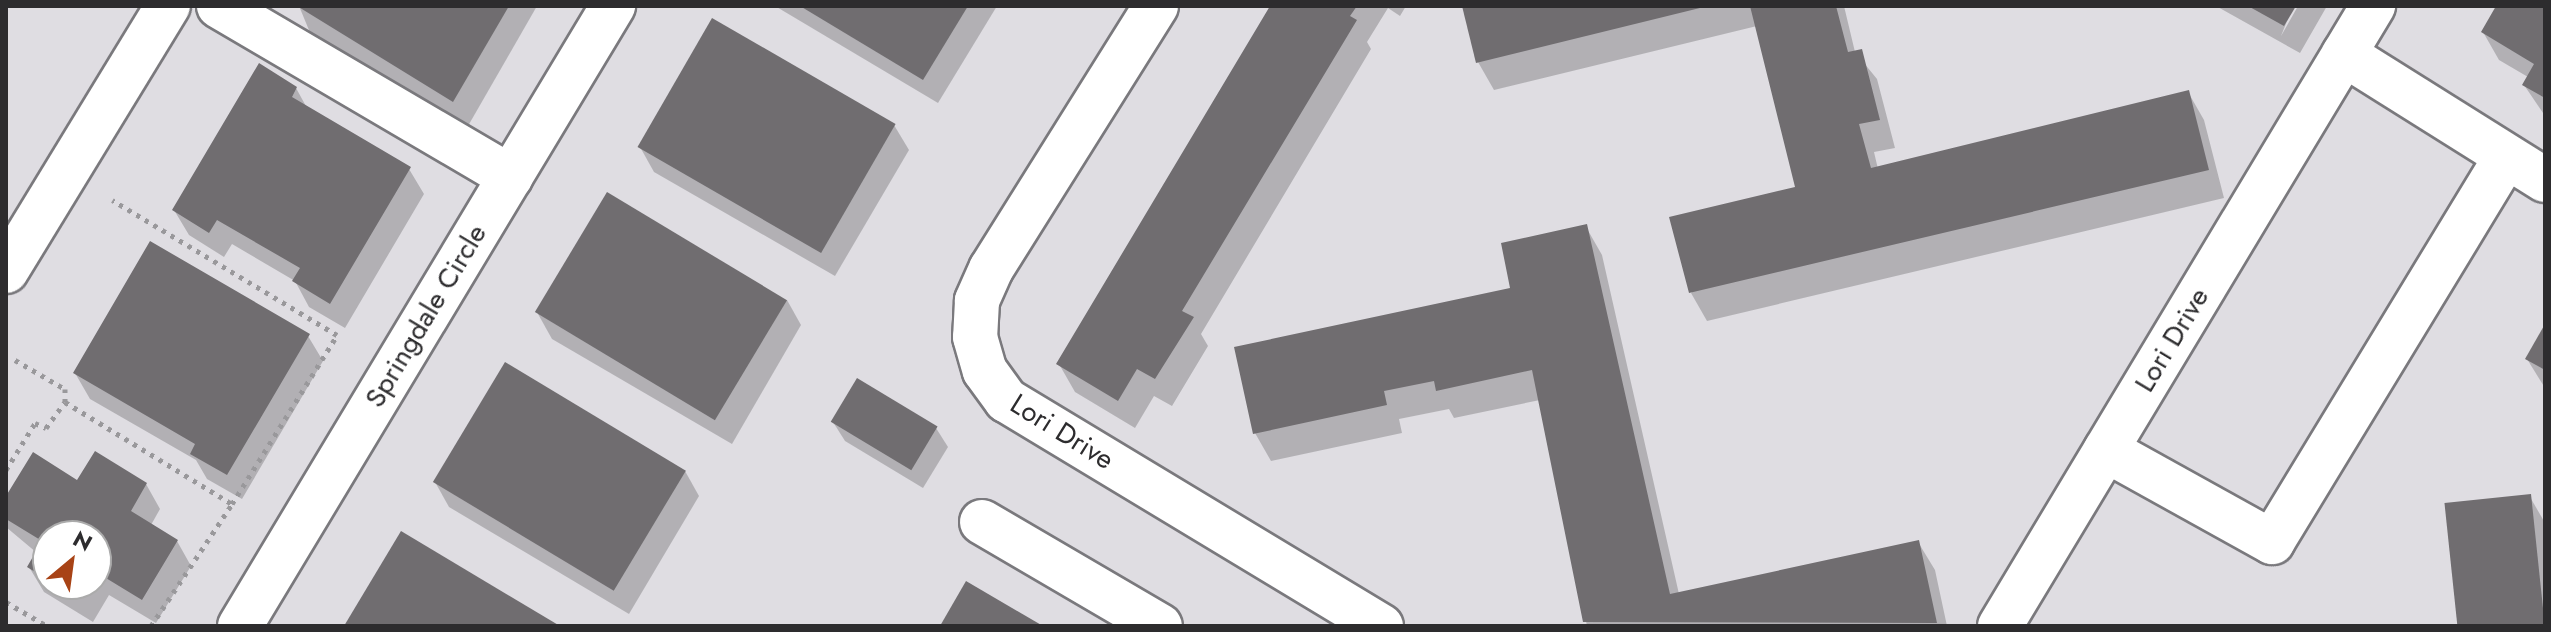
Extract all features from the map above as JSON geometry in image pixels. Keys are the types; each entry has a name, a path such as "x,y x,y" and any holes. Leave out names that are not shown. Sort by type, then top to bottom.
{"street":[{"path":"6,271 168,6"},
{"path":"219,6 510,177"},
{"name":"Springdale Circle","path":"240,626 613,6"},
{"name":"Lori Drive","path":"1156,6 991,269 977,301 975,337 985,371 1006,400 1381,626"},
{"name":"Lori Drive","path":"2000,626 2373,6"},
{"path":"2344,54 2545,180"},
{"path":"2106,450 2272,542 2506,157"},
{"path":"982,522 1160,626"}],"path":[{"path":"112,200 337,335 232,504 151,626"},
{"path":"6,470 35,423 46,428 65,402 65,389 15,360"},
{"path":"65,402 232,504"},
{"path":"6,602 47,626"}],"building":[{"path":"297,6 509,6 453,102"},
{"path":"800,6 968,6 923,80"},
{"path":"1270,6 1357,6 1350,16 1357,20 1182,311 1194,317 1155,379 1137,369 1118,401 1056,364"},
{"path":"1462,6 1704,6 1704,7 1476,63"},
{"path":"1750,6 1836,6 1848,52 1862,49 1880,120 1859,124 1871,168 2189,90 2209,170 1689,293 1669,217 1795,187"},
{"path":"2248,6 2296,6 2284,26"},
{"path":"2496,6 2545,6 2545,98 2522,85 2534,64 2481,32"},
{"path":"712,18 896,124 821,253 638,147"},
{"path":"259,63 297,87 292,97 411,167 330,304 292,281 300,268 217,220 209,233 172,210"},
{"path":"607,192 787,300 715,420 535,312"},
{"path":"1587,224 1670,594 1919,540 1937,623 1583,622 1532,370 1436,391 1434,381 1384,391 1387,405 1253,434 1234,347 1510,288 1501,243"},
{"path":"150,241 310,334 227,475 190,454 195,444 73,373"},
{"path":"2545,324 2545,370 2525,359"},
{"path":"505,362 686,471 614,591 433,482"},
{"path":"857,378 938,426 911,470 831,422"},
{"path":"95,451 147,483 131,511 178,540 142,600 112,582 112,520 32,520 32,535 6,519 6,496 33,452 77,480"},
{"path":"2531,494 2545,626 2457,626 2444,503"},
{"path":"401,531 560,626 344,626"},
{"path":"966,581 1043,626 940,626"}]}
